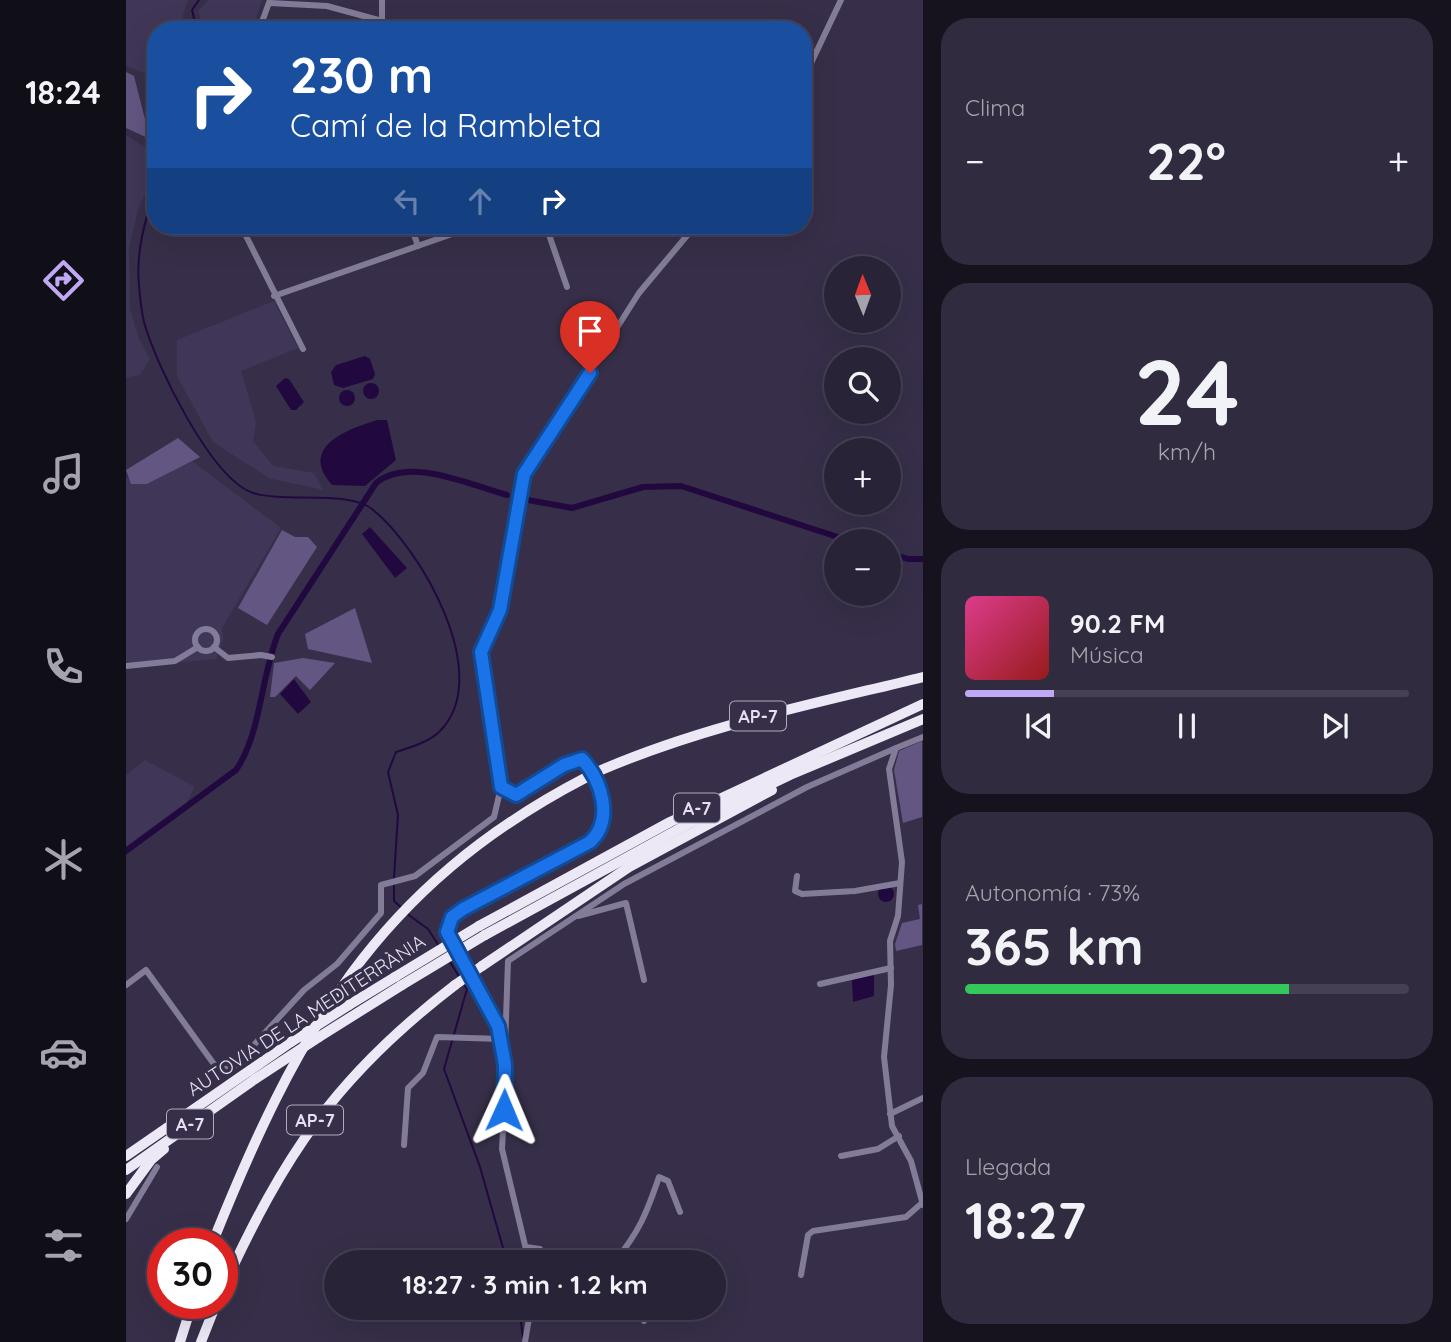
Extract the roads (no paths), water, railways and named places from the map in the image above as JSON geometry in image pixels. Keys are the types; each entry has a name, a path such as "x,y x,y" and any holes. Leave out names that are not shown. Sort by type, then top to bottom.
{"highway":[{"name":"AP-7","path":"219,1228 278,1091 344,979 413,900 483,840 584,778 650,750 730,723 922,677"},
{"name":"AUTOVIA DE LA MEDITERRÀNIA","path":"126,1170 398,981 482,930 670,822 922,705"},
{"name":"AUTOVIA DE LA MEDITERRÀNIA","path":"482,930 690,822 922,719"},
{"name":"AP-7","path":"238,1257 267,1198 317,1118 367,1059 455,985 629,867 847,752"},
{"name":"AUTOVIA DE LA MEDITERRÀNIA","path":"126,1156 291,1042 349,1005 398,981"},
{"path":"126,1194 151,1160 201,1122 208,1112"},
{"path":"180,1342 187,1319"},
{"path":"201,1342 210,1319"}],"street":[{"path":"262,21 270,1 327,6 382,21 382,0"},
{"path":"812,61 841,0"},
{"path":"245,235 303,349"},
{"path":"414,235 418,246"},
{"path":"274,296 449,235"},
{"path":"549,235 567,287"},
{"path":"126,985 146,970 216,1067 231,1070 304,990 337,964 381,913 382,885 415,876 494,817 501,787 481,652 500,610 524,474 639,293 687,235"},
{"path":"198,647 196,635 206,629 215,634 214,647"},
{"path":"198,647 204,650 214,647"},
{"path":"126,666 175,661 198,647"},
{"path":"214,647 228,658 269,656"},
{"path":"527,1250 502,1149 508,961 624,884 807,787 922,737"},
{"path":"801,1275 808,1235 813,1231 906,1217 922,1204 911,1161 899,1136 893,1130 884,1057 891,968 890,941 898,916 902,848 889,769 896,748"},
{"path":"501,787 516,795 564,765 582,759 605,811 604,823 590,842 463,909 448,925 449,937 494,1016 505,1065"},
{"path":"797,876 795,891 802,894 855,891 900,883"},
{"path":"573,918 626,903 644,981"},
{"path":"820,984 891,968"},
{"path":"404,1145 408,1088 423,1073 437,1037 501,1039"},
{"path":"890,1114 922,1098"},
{"path":"841,1156 878,1149 899,1136"},
{"path":"126,1219 157,1167"},
{"path":"625,1250 647,1215 659,1177 668,1181 680,1212"},
{"path":"526,1247 541,1250"},
{"path":"526,1342 529,1320"}],"waterway":[{"path":"195,21 192,10 199,0"},
{"path":"147,218 138,273 144,322 172,390 203,444 237,483 253,493 348,500 372,509 411,552 445,614 456,647 459,679 454,708 435,736 396,752 388,772 398,815 394,878"},
{"path":"126,851 236,770 251,739 278,634 376,483 390,475 422,472 507,495"},
{"path":"528,500 572,508 643,487 681,486 824,533"},
{"path":"901,557 923,559"},
{"path":"394,883 394,901 403,909"},
{"path":"406,913 428,929 439,946"},
{"path":"450,962 460,978"},
{"path":"463,983 467,989 444,1069 480,1167 504,1250"},
{"path":"521,1320 523,1337"}]}
